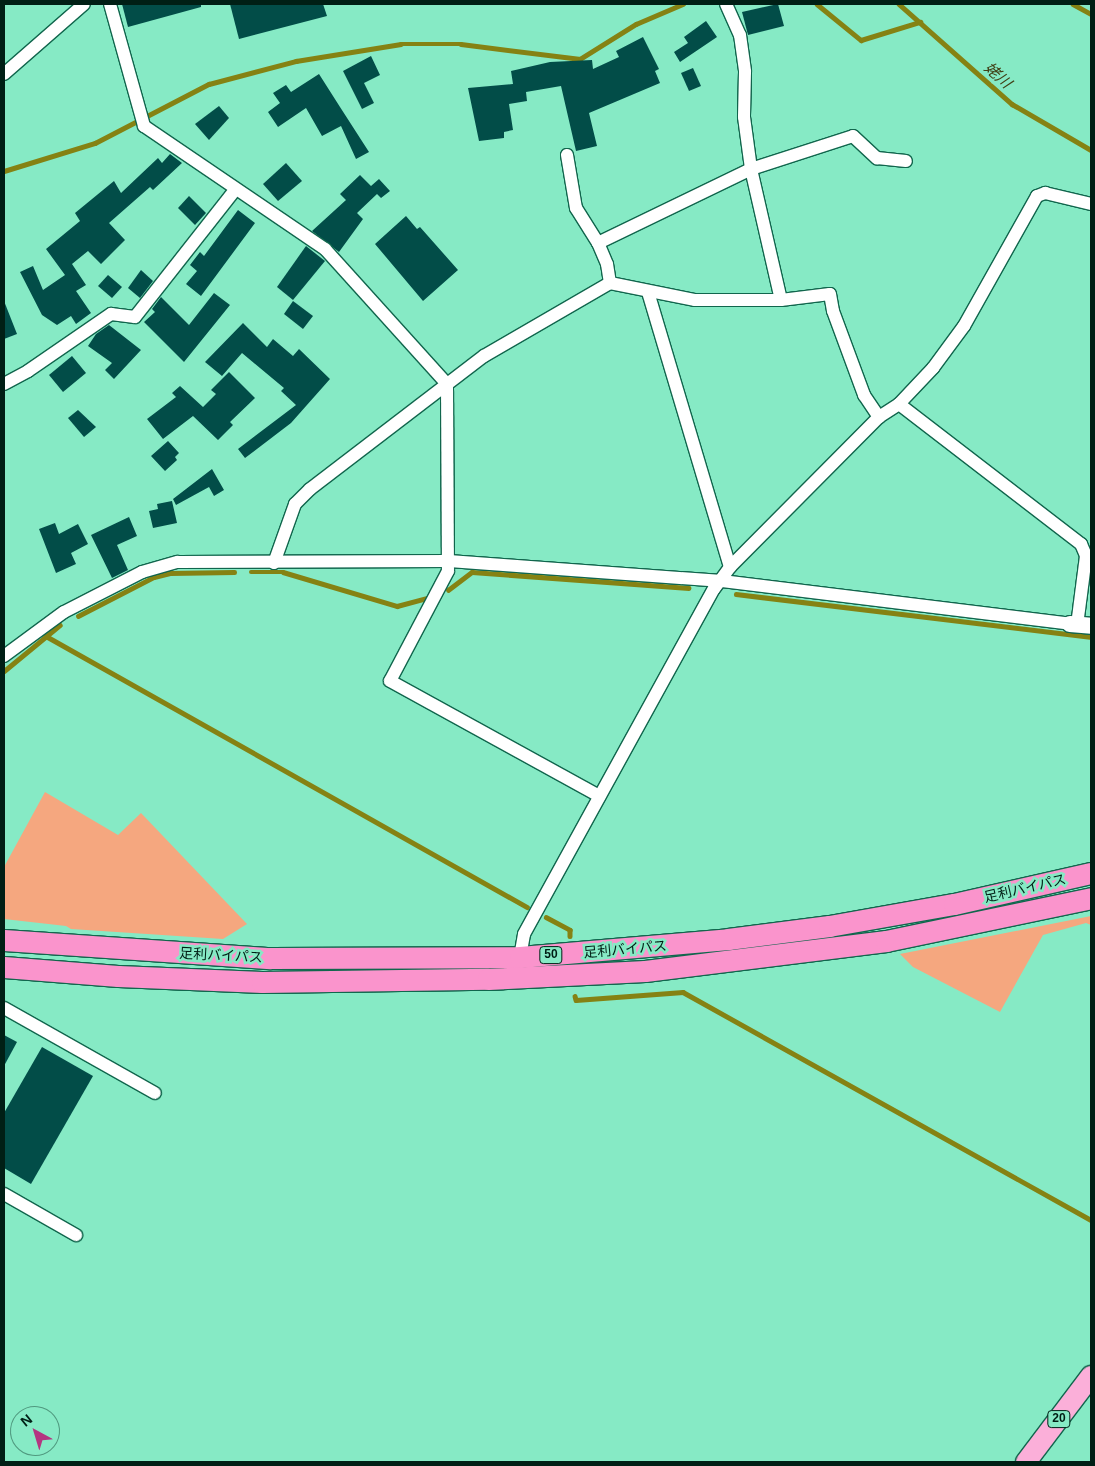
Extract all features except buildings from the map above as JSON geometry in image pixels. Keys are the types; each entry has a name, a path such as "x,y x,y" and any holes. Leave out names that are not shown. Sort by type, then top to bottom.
{"highway":[{"name":"足利バイパス","path":"4,940 270,958 520,957 728,939 829,926 963,902 1091,873"},
{"name":"足利バイパス","path":"4,967 118,976 262,982 488,979 635,971 886,941 1091,898"}],"main road":[{"name":"20","path":"1026,1462 1091,1376"},
{"name":"20","path":"1071,1404 1091,1384"}],"street":[{"path":"4,74 84,4"},
{"path":"110,4 144,126 235,190 325,249 447,384 450,561 448,570 390,681 598,796"},
{"path":"726,4 740,35 745,72 744,117 751,169 782,300"},
{"path":"598,243 751,169 853,136 877,158 906,162"},
{"path":"567,155 576,208 598,243 607,264 610,283"},
{"path":"4,384 28,371 110,314 135,317 235,190"},
{"path":"520,957 524,934 598,796 714,589 722,581 730,567 879,417 899,404 933,368 964,326 1037,196 1045,193 1091,204"},
{"path":"274,563 295,504 484,356 610,283 695,300 782,300 830,294 833,311 864,395 879,417"},
{"path":"648,292 730,567"},
{"path":"4,656 52,619 160,565 450,561 722,581 1080,625 1086,556 1081,544 899,404"},
{"path":"4,1008 155,1093"},
{"path":"4,1194 76,1235"}],"shaded area":[{"path":"45,792 118,835 141,813 247,924 223,939 71,929 66,926 4,919 4,867"},
{"path":"1091,916 1091,925 1086,923 1043,935 1000,1012 913,967 900,954"}],"waterway":[{"path":"4,171 95,143 209,84 296,61 401,44 461,44 580,59 636,24 683,4"},
{"path":"817,4 861,40 920,22"},
{"name":"姥川","path":"899,4 1012,104 1091,150"},
{"path":"1073,4 1091,14"},
{"path":"78,616 154,577 170,573 234,572"},
{"path":"251,572 283,572 397,606 426,598"},
{"path":"448,590 472,572 688,588"},
{"path":"736,594 1091,637"},
{"path":"4,671 60,625"},
{"path":"46,636 527,907"},
{"path":"546,917 570,930 570,936"},
{"path":"575,996 576,1000 683,992 1091,1220"}]}
